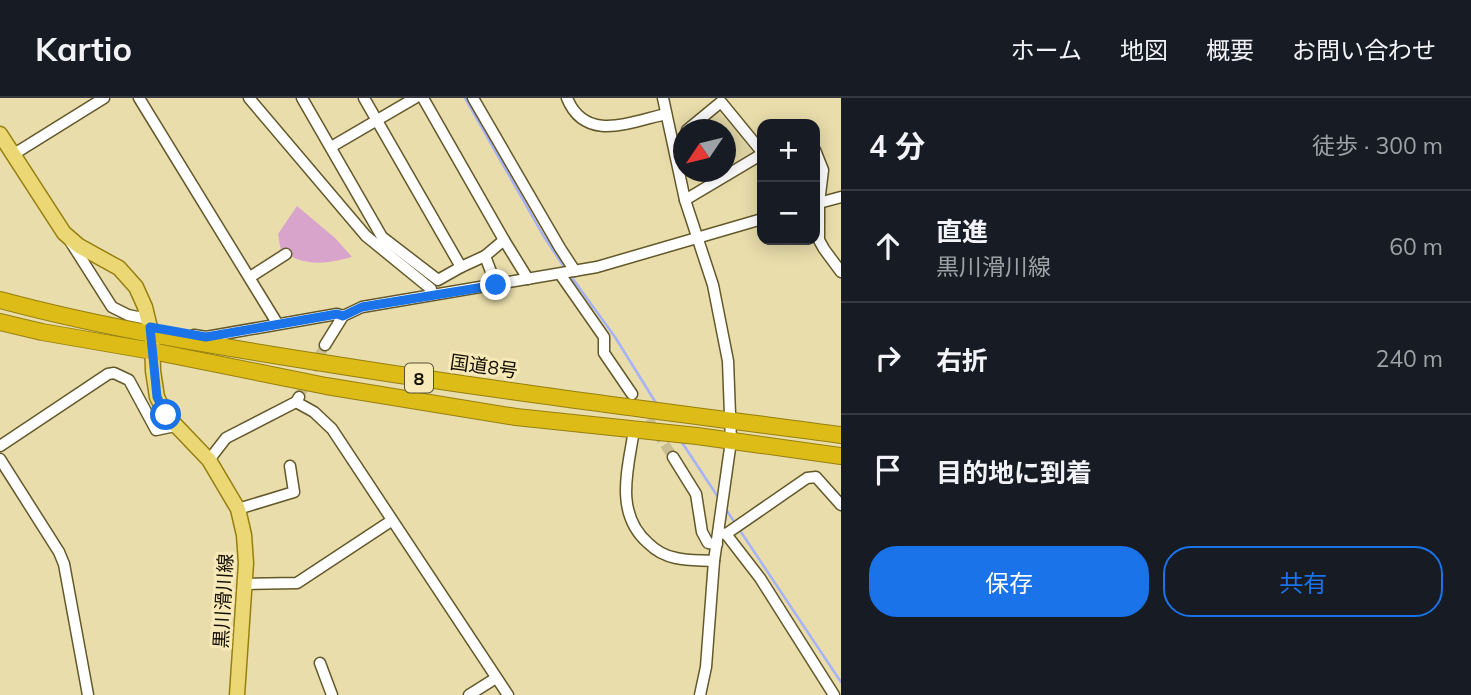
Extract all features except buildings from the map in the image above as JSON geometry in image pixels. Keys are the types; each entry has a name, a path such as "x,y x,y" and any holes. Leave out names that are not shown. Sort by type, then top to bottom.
{"highway":[{"name":"国道8号","path":"0,300 151,333 398,375 841,435"},
{"name":"国道8号","path":"0,322 42,332 151,333 340,388 516,417 841,456"}],"main road":[{"name":"黒川滑川線","path":"0,134 64,233 79,246 118,268 136,287 151,333 157,397 175,426 209,460 238,509 244,535 245,584 237,695"}],"street":[{"path":"14,154 104,98"},
{"path":"139,98 277,323"},
{"path":"249,98 366,236 431,289"},
{"path":"302,98 382,237 438,280 485,256 505,240"},
{"path":"364,98 461,267"},
{"path":"331,147 415,98"},
{"path":"423,98 528,279"},
{"path":"473,98 559,248 575,271"},
{"path":"567,98 582,120 594,125 607,127 666,114"},
{"path":"663,98 685,200 713,285 728,361 731,441 720,537 714,561 706,667 700,695"},
{"path":"700,119 724,100 757,146"},
{"path":"685,200 757,156"},
{"path":"820,162 823,170 820,187"},
{"path":"820,203 841,197"},
{"path":"325,345 343,316 362,307 597,267 757,220"},
{"path":"64,233 109,304 151,333 206,337 277,323 337,314 343,316"},
{"path":"820,242 841,272"},
{"path":"250,277 286,254"},
{"path":"485,256 496,285"},
{"path":"560,274 604,337 604,353 632,394"},
{"path":"0,446 108,374 114,373 130,380 156,430 175,426"},
{"path":"209,460 226,438 297,399 314,412 332,429 508,695"},
{"path":"634,430 625,493 628,516 640,537 656,551 676,558 714,561"},
{"path":"673,457 696,494 702,532 708,543 807,478 816,477 841,505"},
{"path":"0,459 64,564 88,695"},
{"path":"238,509 294,492 290,466"},
{"path":"245,584 297,583 391,521"},
{"path":"720,537 760,578 834,695"},
{"path":"320,663 332,695"},
{"path":"469,695 496,678"}],"shaded area":[{"path":"297,206 335,238 352,257 316,263 299,260 281,251 278,234"}],"waterway":[{"path":"465,98 543,235 566,270"},
{"path":"570,275 615,337 656,403"},
{"path":"681,441 720,500"},
{"path":"725,508 735,523"},
{"path":"739,529 841,682"}],"tunnel":[{"path":"299,397 325,345"},
{"path":"640,407 673,457"}],"route":[{"path":"166,415 157,397 150,327 206,337 277,323 337,314 343,316 362,307 496,285"}]}
